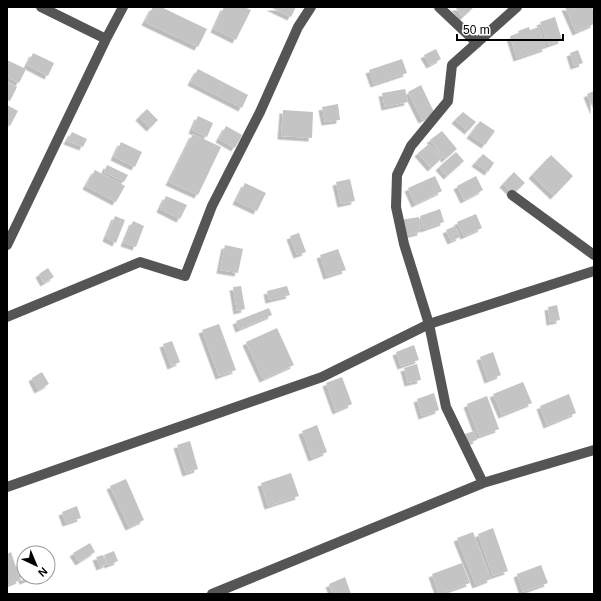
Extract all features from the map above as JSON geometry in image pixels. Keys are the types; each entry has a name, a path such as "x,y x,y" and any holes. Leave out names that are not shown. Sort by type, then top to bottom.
{"street":[{"path":"41,7 106,39"},
{"path":"7,245 106,39 123,7"},
{"path":"7,317 140,262 185,276 212,206 260,112 298,27 311,7"},
{"path":"439,7 477,43"},
{"path":"483,483 446,407 429,324 404,244 396,207 397,175 411,146 448,101 452,64 517,7"},
{"path":"512,195 594,254"},
{"path":"7,486 322,377 429,324 594,271"},
{"path":"212,594 483,483 594,450"}],"building":[{"path":"153,7 161,7 207,29 198,47 145,22"},
{"path":"224,7 244,7 251,10 236,40 214,29"},
{"path":"270,7 296,7 291,17"},
{"path":"455,7 474,7 463,17"},
{"path":"565,7 592,7 594,13 594,24 576,32"},
{"path":"555,17 562,40 548,45 540,22"},
{"path":"529,27 530,30 539,27 546,48 517,58 510,36"},
{"path":"436,49 441,59 430,65 424,55"},
{"path":"578,50 583,63 574,66 570,53"},
{"path":"33,53 54,63 48,76 27,65"},
{"path":"402,59 407,73 374,84 369,70"},
{"path":"7,60 26,69 19,83 7,77"},
{"path":"198,69 248,95 242,108 191,82"},
{"path":"7,82 17,87 10,101 7,99"},
{"path":"421,85 435,114 422,120 408,92"},
{"path":"405,89 408,102 385,107 382,93"},
{"path":"594,91 594,111 587,94"},
{"path":"338,104 340,120 325,122 322,107"},
{"path":"7,105 18,111 10,126 7,124"},
{"path":"147,109 158,120 150,128 139,117"},
{"path":"283,110 313,112 312,138 281,136"},
{"path":"463,112 476,122 468,131 455,120"},
{"path":"198,116 213,123 207,137 192,130"},
{"path":"480,121 495,131 485,145 470,135"},
{"path":"226,126 242,135 235,148 219,139"},
{"path":"442,131 457,149 445,159 430,140"},
{"path":"72,132 87,139 83,147 67,141"},
{"path":"193,134 221,147 198,195 169,182"},
{"path":"121,142 142,152 135,167 114,157"},
{"path":"429,144 442,158 431,168 418,153"},
{"path":"456,152 464,161 447,176 439,167"},
{"path":"483,154 494,163 488,172 475,163"},
{"path":"551,155 573,176 554,196 532,175"},
{"path":"107,165 128,175 124,182 104,172"},
{"path":"95,170 125,186 116,202 86,186"},
{"path":"514,172 525,183 513,194 503,184"},
{"path":"435,176 442,191 415,204 408,188"},
{"path":"476,176 483,190 464,200 457,186"},
{"path":"350,179 355,201 341,204 336,182"},
{"path":"245,183 266,193 257,211 236,201"},
{"path":"166,196 187,205 180,219 160,209"},
{"path":"440,209 444,222 424,229 420,216"},
{"path":"476,214 482,228 464,236 457,222"},
{"path":"115,216 125,220 116,243 106,238"},
{"path":"419,217 421,232 403,236 400,220"},
{"path":"133,221 144,226 136,247 124,243"},
{"path":"455,226 460,237 451,241 446,230"},
{"path":"299,233 306,252 297,255 290,236"},
{"path":"225,245 243,249 238,273 220,270"},
{"path":"338,249 346,270 327,276 320,255"},
{"path":"48,268 54,277 44,283 39,274"},
{"path":"241,286 245,309 237,311 233,287"},
{"path":"287,286 290,295 269,300 267,291"},
{"path":"557,305 560,320 550,322 548,307"},
{"path":"269,308 272,315 239,329 236,321"},
{"path":"219,324 236,370 219,376 202,330"},
{"path":"277,328 294,365 263,379 246,342"},
{"path":"172,341 180,362 171,366 163,344"},
{"path":"414,345 419,360 401,366 396,352"},
{"path":"493,352 501,375 488,380 480,357"},
{"path":"417,364 421,380 408,383 404,368"},
{"path":"42,372 49,384 38,390 32,378"},
{"path":"342,377 352,404 336,411 326,383"},
{"path":"523,382 532,403 502,415 493,394"},
{"path":"434,393 439,410 422,416 417,399"},
{"path":"569,394 576,413 547,425 540,406"},
{"path":"487,396 499,429 479,436 467,404"},
{"path":"317,425 327,452 312,458 302,431"},
{"path":"474,431 477,440 468,443 465,434"},
{"path":"190,441 198,469 186,473 177,445"},
{"path":"291,473 299,496 268,506 261,483"},
{"path":"126,479 144,520 129,527 110,486"},
{"path":"77,506 81,518 66,523 62,512"},
{"path":"493,528 508,571 493,576 478,534"},
{"path":"473,532 491,579 476,585 457,538"},
{"path":"90,543 95,552 79,562 73,553"},
{"path":"114,551 118,561 108,565 104,555"},
{"path":"11,552 16,568 16,582 7,585 7,554"},
{"path":"103,555 107,564 100,567 96,557"},
{"path":"462,563 470,583 439,594 432,574"},
{"path":"541,565 548,583 523,592 517,574"},
{"path":"345,577 351,594 333,594 329,584"}]}
